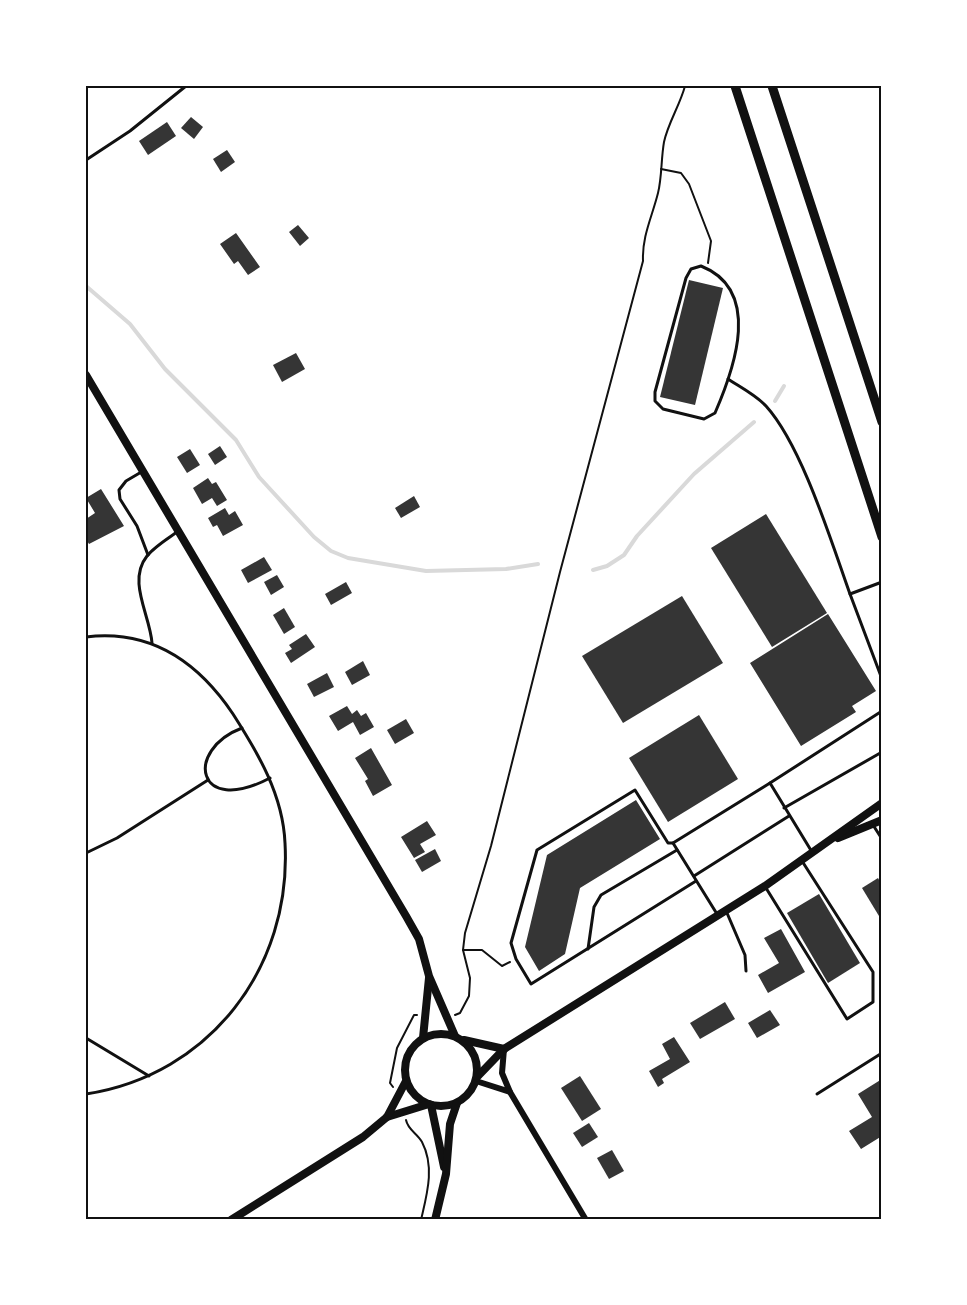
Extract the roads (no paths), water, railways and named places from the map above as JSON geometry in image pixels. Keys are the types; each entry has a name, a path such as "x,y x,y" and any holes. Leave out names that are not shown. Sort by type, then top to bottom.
{"main road":[{"path":"735,86 882,537"},
{"path":"772,86 882,422"}],"street":[{"path":"86,375 419,939 429,976 447,1017 458,1038 476,1060 476,1079"},
{"path":"406,1082 417,1098 430,1105 444,1107 457,1103 469,1094 476,1079 504,1049 765,886 833,840 865,812 882,802"},
{"path":"833,840 873,825 882,819"},
{"path":"423,1038 429,976"},
{"path":"231,1220 363,1137 387,1117 406,1082 407,1057 423,1038 438,1033 504,1049"},
{"path":"504,1049 502,1073 510,1092 586,1220"},
{"path":"476,1079 510,1092"},
{"path":"435,1220 446,1174 450,1124 457,1103"},
{"path":"387,1117 430,1105"},
{"path":"430,1105 446,1174"}],"lane":[{"path":"86,160 130,131 186,86"},
{"path":"700,266 715,272 730,286 739,310 739,331 728,379 711,418 704,419 663,409 655,401 655,392 686,278 691,269 700,266"},
{"path":"728,379 764,404 779,423 804,475 882,678"},
{"path":"143,471 126,481 119,490 120,500 137,526 148,555"},
{"path":"152,643 150,623 139,587 139,570 148,555 178,531"},
{"path":"850,594 882,582"},
{"path":"86,637 103,635 152,643 169,651 193,668 219,695 242,728 270,778 285,841 285,880 273,938 250,987 232,1014 196,1049 149,1076 123,1086 86,1094"},
{"path":"696,881 531,984 516,959 511,943 537,850 541,847 635,790 668,843 673,843 882,711"},
{"path":"242,728 211,748 206,763 208,780 215,787 226,792 242,791 270,778"},
{"path":"784,808 882,752"},
{"path":"86,853 117,838 208,780"},
{"path":"770,783 813,854"},
{"path":"693,876 789,816"},
{"path":"873,825 882,839"},
{"path":"673,843 718,916"},
{"path":"588,949 594,907 601,895 677,850"},
{"path":"765,886 847,1019 873,1002 873,972 802,861"},
{"path":"726,911 745,955 746,971"},
{"path":"86,1038 149,1076"},
{"path":"817,1094 882,1053"}],"waterway":[{"path":"86,286 130,324 165,369 236,440 259,477 314,537 331,551 348,558 426,571 506,569 538,564"},
{"path":"775,401 784,386"},
{"path":"593,570 607,566 624,555 637,536 694,474 754,422"}]}
